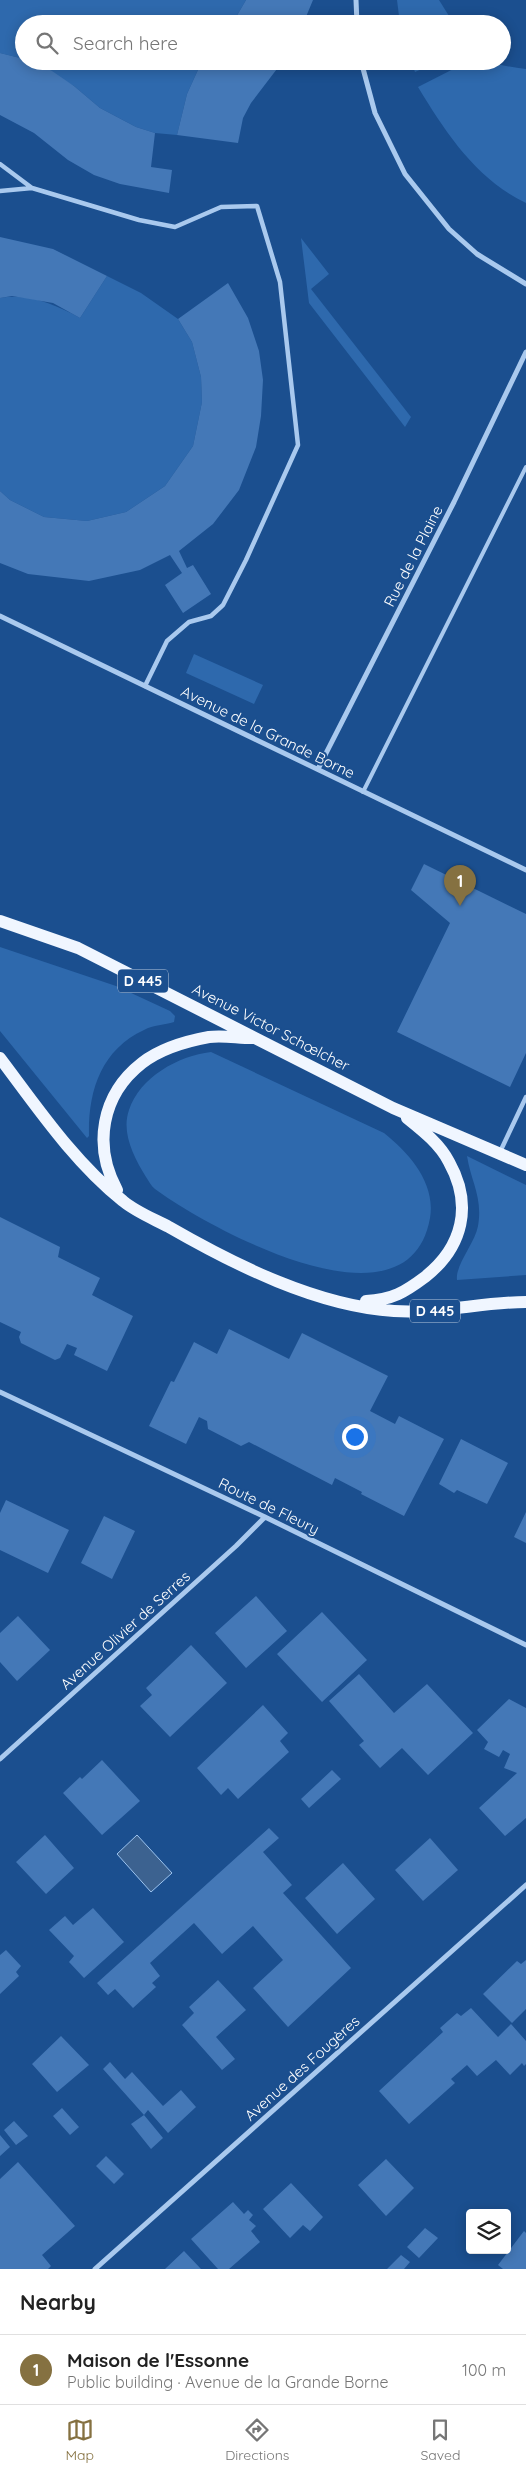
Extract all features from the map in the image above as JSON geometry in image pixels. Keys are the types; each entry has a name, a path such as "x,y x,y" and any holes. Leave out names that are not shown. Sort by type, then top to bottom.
{"main road":[{"name":"Avenue Victor Schœlcher","path":"0,921 78,948 393,1108 526,1165"},
{"path":"124,1201 108,1173 102,1145 105,1116 116,1091 142,1063 172,1047 211,1036 257,1038"},
{"name":"D 445","path":"0,1058 80,1159 124,1201 235,1263 294,1287 345,1302 392,1311 427,1312 526,1302"},
{"path":"345,1302 386,1300 408,1289 444,1260 457,1239 464,1211 458,1186 449,1162 428,1135 393,1108"}],"street":[{"path":"356,0 356,15"},
{"path":"363,70 375,113 404,174 449,229 477,254 526,284"},
{"path":"0,164 32,188 139,220 175,228 221,207 256,206 280,282 298,445 246,560 223,605 211,616 189,622 167,641 145,686"},
{"path":"0,191 32,188"},
{"name":"Rue de la Plaine","path":"318,769 454,502 526,352"},
{"name":"Avenue de la Grande Borne","path":"0,616 526,870"},
{"path":"500,1153 526,1097"},
{"name":"Route de Fleury","path":"0,1392 264,1517 526,1645"},
{"name":"Avenue Olivier de Serres","path":"0,1759 236,1546 264,1517"},
{"name":"Avenue des Fougères","path":"95,2269 526,1885"}],"lane":[{"path":"363,792 526,467"}],"shaded area":[{"path":"0,0 246,0 237,15 15,15 15,57 0,53"},
{"path":"397,0 439,0 448,15 399,15"},
{"path":"511,66 526,69 526,203 508,193 477,168 451,138 418,87 451,70 511,70"},
{"path":"47,70 198,70 187,94 177,135 155,133 136,127 100,108 74,86"},
{"path":"301,238 329,274 311,289 411,417 405,427 309,303"},
{"path":"107,276 141,293 178,319 192,342 201,377 202,402 193,446 165,486 126,512 87,521 44,517 10,500 0,491 0,298 21,297 42,301 80,318"},
{"path":"194,654 263,685 254,704 186,673"},
{"path":"0,947 116,986 170,1011 175,1016 174,1022 148,1028 129,1038 107,1060 100,1074 91,1103 89,1136 87,1138 0,1031"},
{"path":"211,1052 384,1133 403,1150 425,1181 431,1205 430,1218 414,1253 386,1270 348,1272 304,1264 260,1247 217,1227 154,1188 133,1153 128,1136 127,1119 134,1098 151,1078 173,1063 198,1054"},
{"path":"467,1156 526,1185 526,1275 457,1280 459,1268 476,1233 479,1216 478,1198"},
{"path":"137,1835 172,1873 151,1892 117,1854"}],"building":[{"path":"246,0 313,0 307,15 237,15"},
{"path":"0,53 15,57 15,70 50,70 74,86 100,108 136,127 155,133 151,167 172,170 169,193 120,184 94,175 68,160 34,133 0,115"},
{"path":"198,70 276,70 251,103 243,118 238,143 177,135 187,94"},
{"path":"0,237 53,249 107,276 80,318 53,303 12,296 0,298"},
{"path":"228,283 248,318 259,351 263,380 261,416 256,447 239,490 213,524 179,551 187,568 193,565 211,594 183,613 165,585 182,573 170,555 140,570 89,581 28,574 0,563 0,491 10,500 44,517 87,521 126,512 165,486 193,446 202,402 201,377 192,342 178,319"},
{"path":"424,864 526,914 526,1053 510,1087 397,1032 450,923 411,890"},
{"path":"0,1217 60,1247 58,1257 100,1278 92,1295 133,1316 107,1371 74,1355 77,1348 67,1344 60,1358 55,1360 21,1343 19,1337 21,1332 0,1322"},
{"path":"229,1329 289,1359 302,1333 388,1376 370,1411 395,1424 399,1416 444,1439 404,1516 335,1478 332,1485 249,1442 241,1446 208,1429 207,1421 199,1417 186,1444 149,1426 171,1381 174,1382 194,1342 217,1354"},
{"path":"461,1439 508,1463 487,1504 457,1490 454,1493 439,1484"},
{"path":"6,1500 69,1530 48,1573 0,1550 0,1513"},
{"path":"526,1512 526,1543 514,1537"},
{"path":"104,1516 135,1531 112,1579 81,1563"},
{"path":"256,1596 287,1631 246,1668 215,1633"},
{"path":"322,1612 367,1660 322,1702 277,1654"},
{"path":"18,1616 50,1650 17,1681 0,1662 0,1633"},
{"path":"191,1645 227,1683 170,1737 140,1706 152,1695 146,1688"},
{"path":"359,1674 394,1713 427,1684 473,1733 428,1775 402,1748 380,1768 359,1745 364,1741 329,1701"},
{"path":"509,1699 526,1708 526,1818 505,1836 479,1808 517,1773 504,1768 510,1754 503,1750 499,1757 484,1749 488,1742 477,1730"},
{"path":"263,1705 288,1733 280,1741 289,1752 238,1799 228,1788 221,1795 197,1768"},
{"path":"102,1760 140,1801 102,1835 63,1793 80,1777 82,1779"},
{"path":"332,1770 341,1779 309,1808 301,1799"},
{"path":"269,1828 279,1838 263,1852 292,1885 283,1893 351,1968 288,2027 253,1988 283,1960 253,1926 222,1954 194,1923 150,1963 160,1976 152,1983 156,1987 133,2008 115,1989 108,1995 97,1983"},
{"path":"45,1835 74,1868 46,1894 16,1862"},
{"path":"430,1838 458,1870 423,1901 395,1870"},
{"path":"343,1863 375,1899 337,1934 305,1898"},
{"path":"93,1908 124,1942 84,1978 69,1962 74,1956 49,1930 65,1916 73,1925"},
{"path":"6,1950 21,1966 16,1972 19,1976 0,1994 0,1955"},
{"path":"526,1960 526,2009 512,2023 483,1994 517,1961 521,1964"},
{"path":"218,1980 246,2010 216,2037 235,2059 222,2070 182,2025 194,2013 189,2007"},
{"path":"471,2008 498,2037 511,2024 526,2041 526,2064 524,2066 522,2063 510,2075 496,2060 477,2076 467,2065 451,2079 455,2083 409,2124 379,2091 443,2032 440,2028 457,2013 461,2016"},
{"path":"61,2036 89,2065 57,2092 32,2064"},
{"path":"110,2062 125,2079 132,2072 163,2106 181,2090 196,2107 168,2133 148,2110 144,2115 103,2069"},
{"path":"62,2108 79,2127 70,2135 53,2116"},
{"path":"144,2115 163,2138 151,2149 131,2124"},
{"path":"14,2121 28,2136 16,2145 4,2130"},
{"path":"0,2135 10,2147 0,2156"},
{"path":"106,2156 124,2174 114,2184 96,2166"},
{"path":"386,2159 414,2188 386,2216 358,2185"},
{"path":"18,2162 75,2226 42,2255 51,2266 48,2269 0,2269 0,2179"},
{"path":"291,2183 323,2217 310,2231 303,2225 290,2238 263,2209"},
{"path":"233,2202 244,2214 248,2210 253,2215 249,2220 256,2226 251,2231 260,2242 229,2269 218,2269 191,2239"},
{"path":"425,2228 438,2238 419,2258 407,2247"},
{"path":"524,2231 526,2233 526,2269 503,2269 498,2265 506,2254 511,2254 511,2248"},
{"path":"184,2251 201,2269 165,2269"},
{"path":"401,2255 410,2262 404,2269 387,2269"}],"place":[{"name":"Maison de l'Essonne","path":"460,906"}]}
